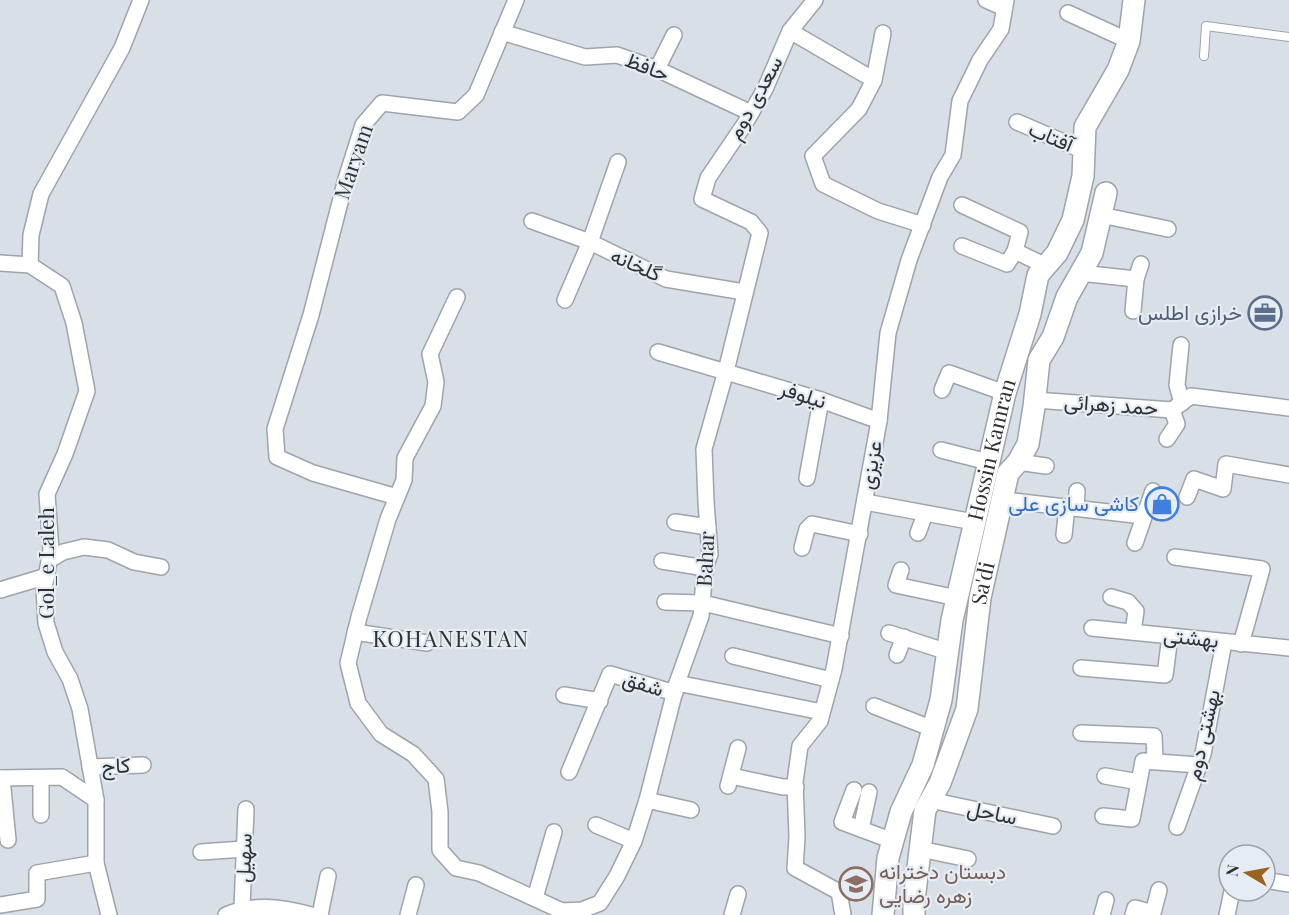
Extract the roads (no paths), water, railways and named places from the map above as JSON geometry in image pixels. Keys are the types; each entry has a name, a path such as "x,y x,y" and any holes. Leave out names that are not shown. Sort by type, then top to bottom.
{"street":[{"path":"0,263 30,265 31,235 41,194 122,48 141,0"},
{"name":"Maryam","path":"397,497 313,473 276,457 275,429 302,348 346,179 363,125 382,103 458,112 476,95 516,0"},
{"name":"سعدی دوم","path":"702,199 708,178 765,89 790,31 815,0"},
{"path":"986,0 1005,4"},
{"name":"Hossin Kamran","path":"884,915 888,858 901,812 923,765 941,700 957,598 1005,393 1030,314 1038,276 1057,253 1073,219 1083,176 1085,127 1118,70 1129,40 1134,0"},
{"name":"عزیزی","path":"843,915 839,891 795,868 796,787 800,746 820,721 841,636 879,421 888,333 909,260 940,177 953,155 960,101 980,60 1001,29 1005,4"},
{"path":"1068,13 1129,40"},
{"path":"790,31 874,80"},
{"name":"حافظ","path":"502,32 585,57 617,56 657,69 751,113"},
{"path":"883,33 874,80 859,109 813,156 823,184 878,212 923,225"},
{"path":"657,69 674,35"},
{"name":"آفتاب","path":"1017,122 1084,151"},
{"path":"565,300 590,242 618,162"},
{"name":"Sa'di","path":"914,915 925,810 940,783 967,709 980,598 1004,500 1008,473 1018,462 1028,444 1039,360 1053,337 1067,297 1092,253 1106,193"},
{"name":"Bahar","path":"457,297 430,354 436,382 433,406 405,458 404,480 388,519 348,663 358,703 381,734 412,753 436,779 440,812 440,850 456,868 479,873 535,898 561,913 588,913 600,903 617,876 634,841 676,688 701,616 705,568 710,554 705,449 760,234 751,222 702,199"},
{"path":"962,205 1020,232 1015,251 1007,264 962,246"},
{"path":"1073,219 1168,229"},
{"name":"گلخانه","path":"532,221 590,242 666,279 744,292"},
{"path":"1015,251 1047,266"},
{"name":"Gol_e Laleh","path":"30,265 62,286 74,323 87,391 65,454 47,494 51,551 44,588 46,623 55,652 70,679 80,710 96,800 96,862 109,915"},
{"path":"1080,273 1138,272 1133,311"},
{"path":"1167,439 1177,424 1176,385 1180,345"},
{"name":"نیلوفر","path":"658,352 726,370 879,421"},
{"path":"942,390 949,373 1005,393"},
{"name":"حمد زهرائی","path":"1035,400 1177,406 1191,396 1289,408"},
{"path":"807,478 821,400"},
{"path":"941,450 988,462"},
{"path":"1018,462 1046,466"},
{"path":"1187,496 1194,478 1222,489 1226,464 1289,475"},
{"path":"1064,535 1077,491"},
{"path":"1135,543 1153,491"},
{"path":"1004,500 1143,516"},
{"path":"865,502 974,522"},
{"path":"918,533 925,513"},
{"path":"675,522 708,527"},
{"path":"802,548 807,529 812,524 860,534"},
{"path":"0,590 48,568 63,552 84,547 108,550 134,562 161,567"},
{"path":"1175,557 1262,569 1241,644"},
{"path":"662,561 705,568"},
{"path":"901,570 896,585 957,598"},
{"path":"1111,597 1128,602 1136,611 1132,632"},
{"path":"665,602 703,603 841,636"},
{"name":"بهشتی","path":"1092,628 1289,648"},
{"path":"355,632 427,643"},
{"path":"897,655 897,635 948,652"},
{"path":"1081,668 1165,675 1170,636"},
{"name":"بهشتی دوم","path":"1177,827 1203,754 1224,642"},
{"path":"733,656 831,680"},
{"name":"شفق","path":"600,701 610,674 676,688 822,711"},
{"path":"564,695 600,701 570,772"},
{"path":"874,706 933,729"},
{"path":"1081,733 1154,736 1155,762"},
{"path":"738,748 730,781 796,787"},
{"path":"1103,816 1132,819 1143,761 1199,765"},
{"name":"کاج","path":"90,767 143,765"},
{"path":"1105,776 1139,782"},
{"path":"8,840 1,778 62,777 96,800"},
{"path":"40,778 41,815"},
{"path":"862,791 842,822 893,841"},
{"path":"647,800 691,810"},
{"name":"ساحل","path":"930,800 1053,825"},
{"name":"سهیل","path":"242,908 246,809"},
{"path":"596,825 634,841"},
{"path":"535,898 554,832"},
{"path":"201,852 244,849"},
{"path":"920,849 968,859"},
{"path":"0,905 37,899 37,873 96,862"},
{"path":"320,915 328,876"},
{"path":"408,915 416,885"},
{"path":"1133,915 1135,908 1154,913 1159,890"},
{"path":"732,915 738,894"},
{"path":"226,915 242,908 268,907 279,912 311,915"}],"lane":[{"path":"1204,56 1206,26 1289,37"}],"place":[{"name":"خرازی اطلس","path":"1265,313"},
{"name":"کاشی سازی علی","path":"1162,504"},
{"name":"دبستان دخترانه زهره رضایی","path":"856,884"}],"district":[{"name":"KOHANESTAN","path":"451,639"}]}
